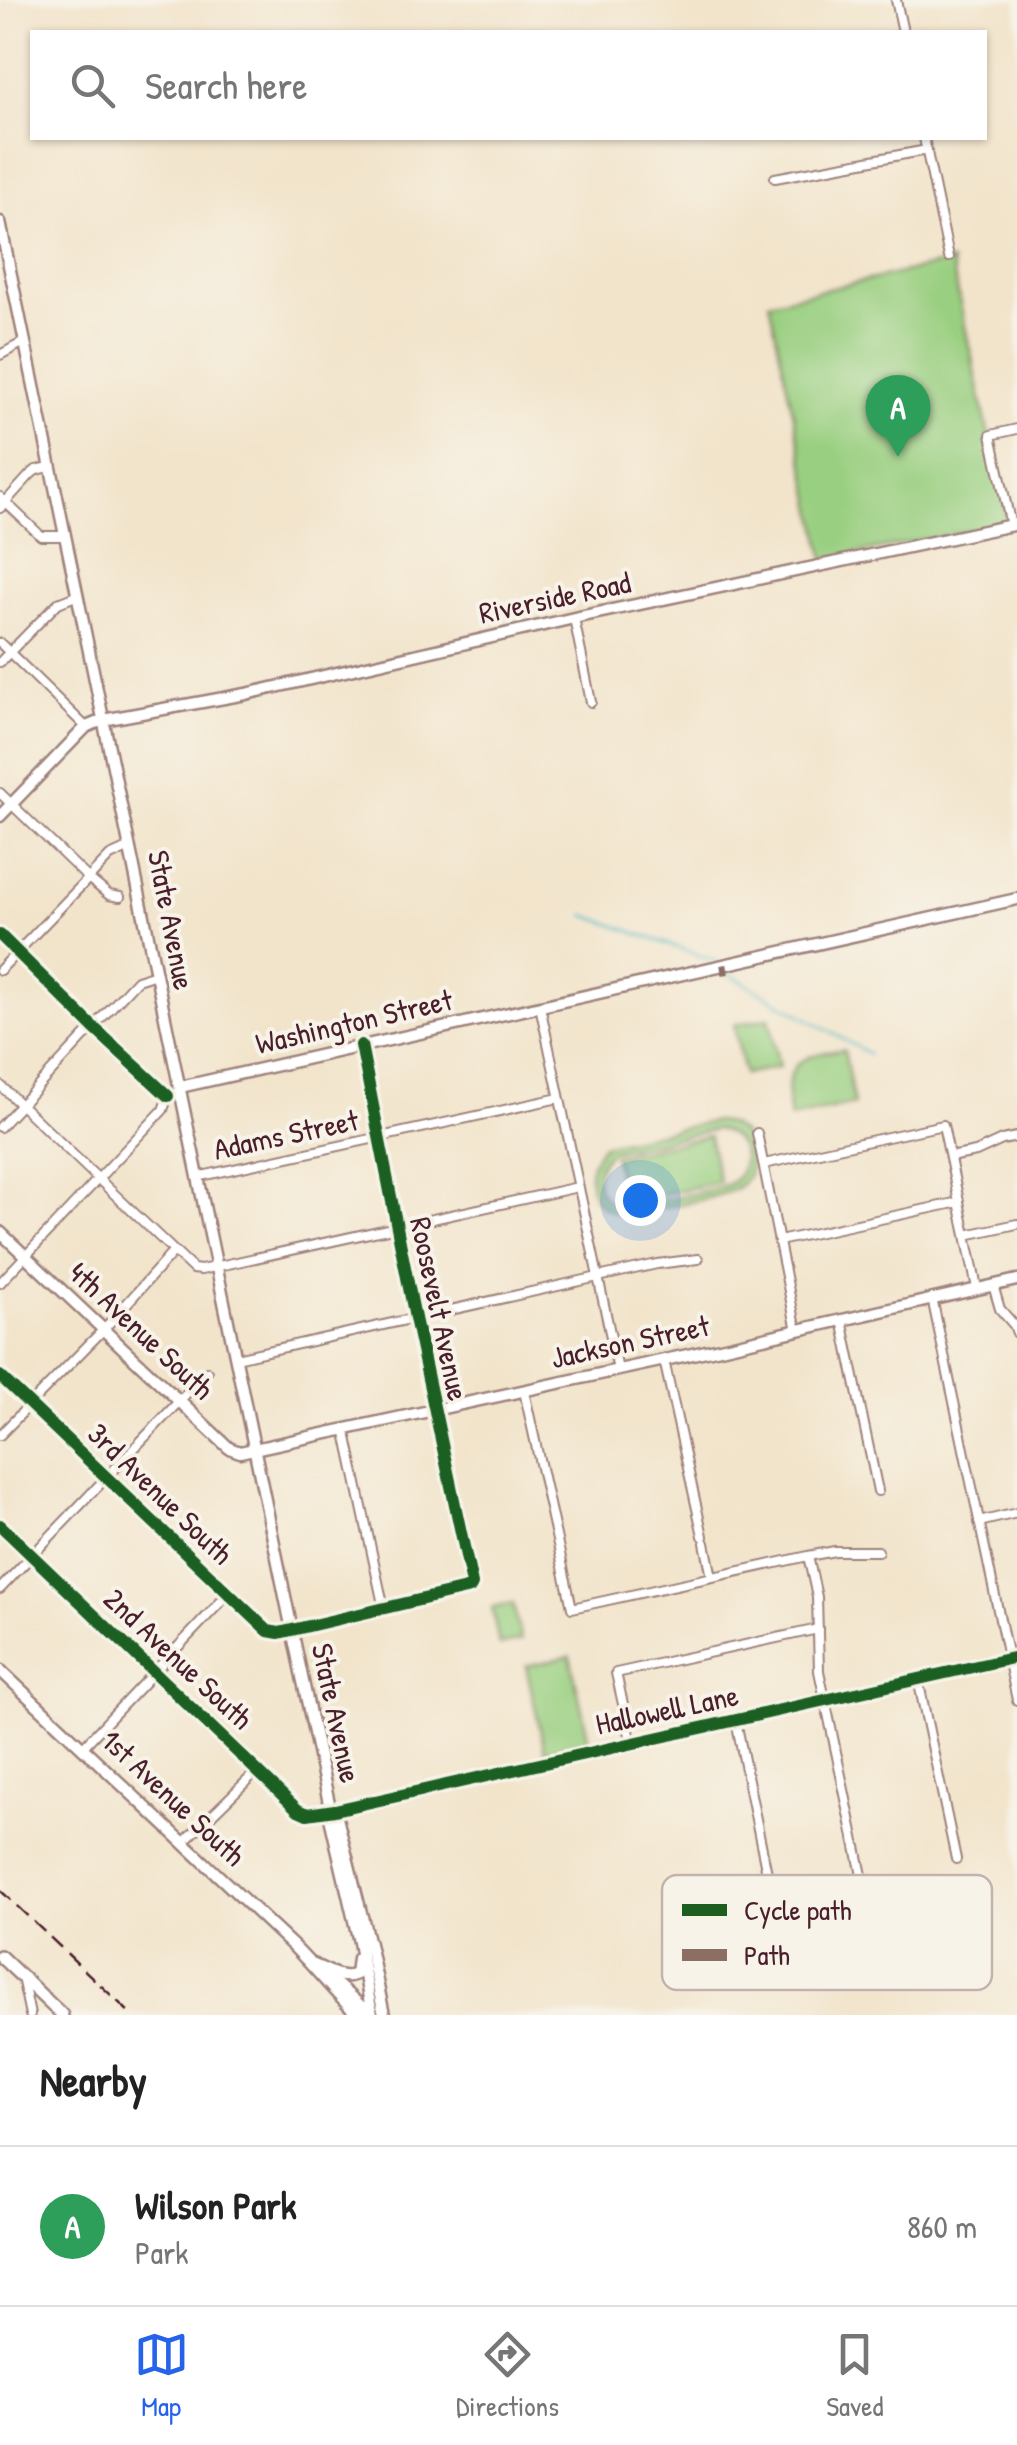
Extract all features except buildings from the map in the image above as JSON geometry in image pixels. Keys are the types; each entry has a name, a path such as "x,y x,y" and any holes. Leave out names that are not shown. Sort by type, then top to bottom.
{"main road":[{"path":"0,1956 62,2015"}],"street":[{"path":"896,0 902,30"},
{"path":"924,140 949,257"},
{"path":"775,178 927,150"},
{"name":"State Avenue","path":"0,222 372,2015"},
{"path":"0,355 24,342"},
{"path":"1014,525 991,435 1017,430"},
{"path":"50,466 36,470 2,502 44,538 66,536"},
{"name":"Riverside Road","path":"86,727 103,720 246,694 574,618 1014,525"},
{"path":"0,662 58,602 78,594"},
{"path":"574,618 591,702"},
{"path":"0,643 86,727 0,816"},
{"path":"0,792 88,878 109,895 120,897"},
{"path":"0,970 110,856 131,847"},
{"name":"Washington Street","path":"180,1087 1017,899"},
{"path":"0,935 168,1096 163,1110 0,1283"},
{"path":"0,1126 137,980 156,974"},
{"path":"540,1006 618,1370"},
{"name":"Roosevelt Avenue","path":"360,1045 472,1584 467,1589 384,1609"},
{"path":"0,1085 174,1252 200,1270 578,1187"},
{"name":"Adams Street","path":"197,1177 559,1098"},
{"path":"764,1164 942,1125 977,1288"},
{"path":"757,1133 797,1331"},
{"path":"950,1157 1017,1137"},
{"path":"779,1241 959,1202"},
{"path":"966,1235 1017,1224"},
{"name":"4th Avenue South","path":"0,1232 228,1448 240,1452 253,1449"},
{"path":"0,1436 174,1252"},
{"path":"236,1358 657,1264 698,1259"},
{"name":"Jackson Street","path":"253,1449 1017,1280"},
{"path":"993,1285 1000,1309 1017,1333"},
{"path":"932,1298 1012,1658 1017,1700"},
{"path":"842,1320 878,1492"},
{"path":"664,1360 712,1576"},
{"path":"0,1589 207,1372"},
{"name":"3rd Avenue South","path":"0,1376 268,1631 292,1630"},
{"path":"524,1391 572,1608 808,1556 878,1551"},
{"path":"292,1630 384,1609 346,1428"},
{"path":"980,1522 1017,1514"},
{"name":"2nd Avenue South","path":"0,1525 298,1810 307,1814 331,1808"},
{"path":"808,1556 817,1597 820,1671 863,1875"},
{"path":"84,1747 229,1593"},
{"path":"632,1744 616,1673 818,1629"},
{"name":"Hallowell Lane","path":"331,1808 1012,1658"},
{"name":"1st Avenue South","path":"0,1670 311,1964 358,2015"},
{"path":"918,1679 956,1858"},
{"path":"736,1721 767,1875"},
{"path":"184,1842 258,1770"},
{"name":"State Avenue","path":"331,1808 371,1951 384,2015"},
{"path":"311,1964 354,1976 359,1942"},
{"name":"1st Avenue South","path":"311,1964 372,2015"},
{"path":"22,1977 30,2015"}],"green space":[{"path":"951,262 1008,523 825,560 769,302"},
{"path":"769,1018 779,1067 744,1074 734,1025"},
{"path":"844,1050 854,1104 790,1118 788,1087 796,1066 814,1055"},
{"path":"715,1121 742,1133 750,1150 750,1165 743,1182 731,1191 622,1214 601,1205 591,1187 592,1165 603,1145","holes":["717,1129 730,1135 742,1149 741,1170 732,1182 627,1206 610,1202 599,1190 599,1166 610,1152"]},
{"path":"709,1136 719,1182 624,1202 614,1156"},
{"path":"513,1604 521,1640 499,1645 492,1608"},
{"path":"570,1656 589,1741 545,1751 526,1666"}],"waterway":[{"path":"585,915 715,961"},
{"path":"724,971 869,1054"}],"railway":[{"path":"0,1890 132,2015"}],"marked path":[{"path":"721,970 728,969"}],"cycle path":[{"path":"0,935 168,1096"},
{"path":"0,1376 268,1631 279,1633 470,1588 361,1045"},
{"path":"0,1525 298,1810 307,1814 1017,1657"}],"place":[{"name":"Wilson Park","path":"898,457"}]}
